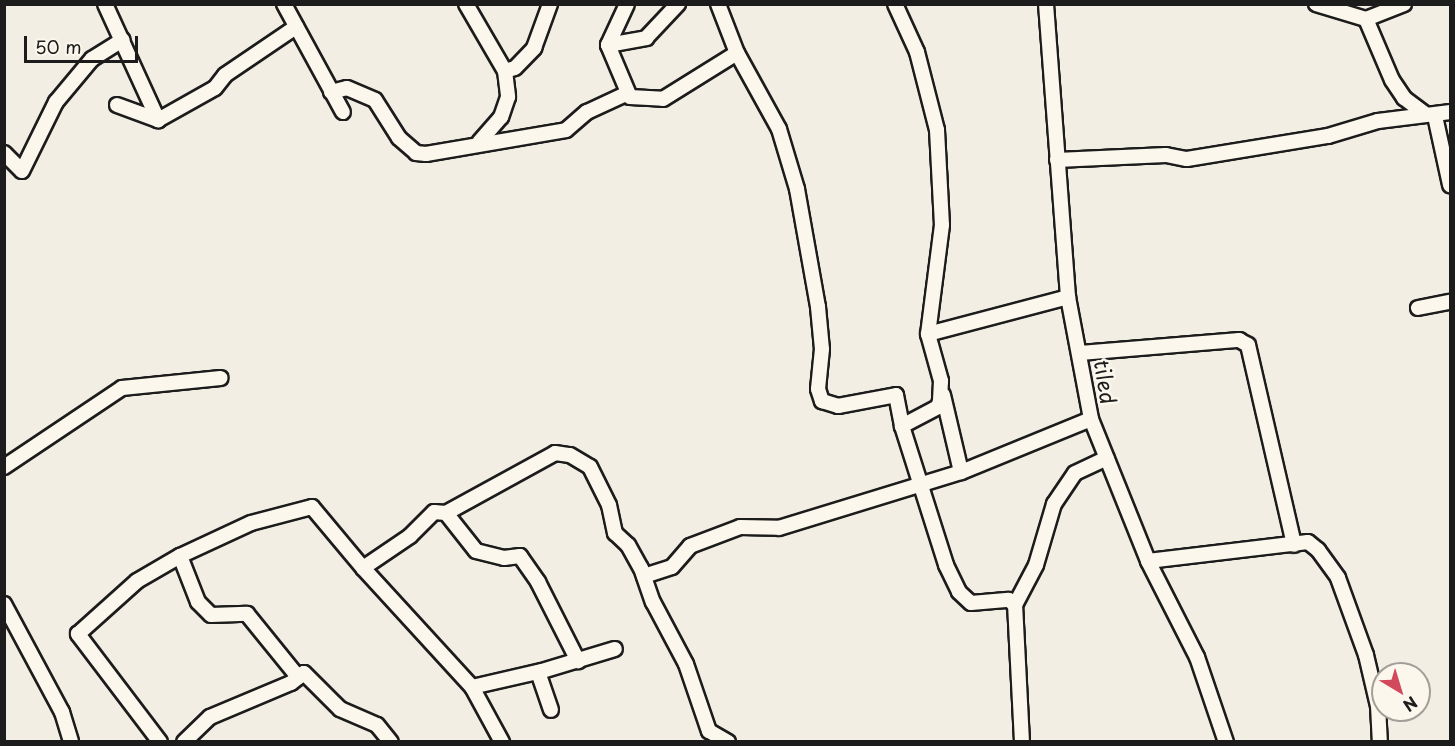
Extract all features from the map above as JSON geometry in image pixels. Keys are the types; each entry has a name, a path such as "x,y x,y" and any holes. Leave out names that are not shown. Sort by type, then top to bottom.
{"street":[{"path":"105,4 158,120"},
{"path":"284,4 343,112"},
{"path":"466,4 505,71 505,109 478,144"},
{"path":"505,71 515,68 534,48 550,4"},
{"path":"626,94 608,45 627,4"},
{"path":"608,45 646,38 678,4"},
{"path":"718,4 737,53 779,129 797,189 818,307 822,349 818,389 822,401 838,406 897,394 902,426 922,483 946,565 959,592 971,603 1009,600 1015,605"},
{"path":"895,4 917,52 938,130 942,225 928,334 962,472"},
{"name":"tiled","path":"1046,4 1068,297 1090,418 1148,561 1197,657 1226,741"},
{"path":"1316,4 1345,7 1366,19 1392,80 1404,98 1430,115 1450,185"},
{"path":"1366,19 1404,4"},
{"path":"117,105 158,120 215,88 225,75 296,27"},
{"path":"4,153 21,171 56,102 92,59 122,40"},
{"path":"331,92 347,88 375,100 390,128 416,153 438,154 478,144 566,130 587,112 626,94 663,99 737,53"},
{"path":"1057,160 1166,155 1187,159 1328,136 1378,121 1450,112"},
{"path":"928,334 1068,297"},
{"path":"1418,308 1450,302"},
{"path":"1080,353 1239,340 1248,345 1294,545"},
{"path":"4,467 122,388 220,378"},
{"path":"902,426 938,407 941,381"},
{"path":"644,576 672,567 690,546 740,527 779,528 962,472 1090,418"},
{"path":"363,568 410,536 434,512 446,513 555,453 570,455 590,467 601,485 615,533 628,545 644,576 698,693 709,731 728,741"},
{"path":"1022,741 1015,605 1036,566 1054,504 1075,473 1107,458"},
{"path":"160,741 78,634 136,581 180,556 251,523 312,507 363,568 472,687 502,741"},
{"path":"446,513 476,551 504,558 520,556 538,582 578,661"},
{"path":"1148,561 1308,542 1318,550 1338,578 1366,656 1378,706 1380,741"},
{"path":"180,556 198,602 211,615 247,614 298,677 304,673"},
{"path":"4,604 62,712 71,741"},
{"path":"472,687 538,672 615,649"},
{"path":"538,672 551,710"},
{"path":"184,741 210,717 291,683 304,673"},
{"path":"304,673 340,709 377,725 391,741"}]}
